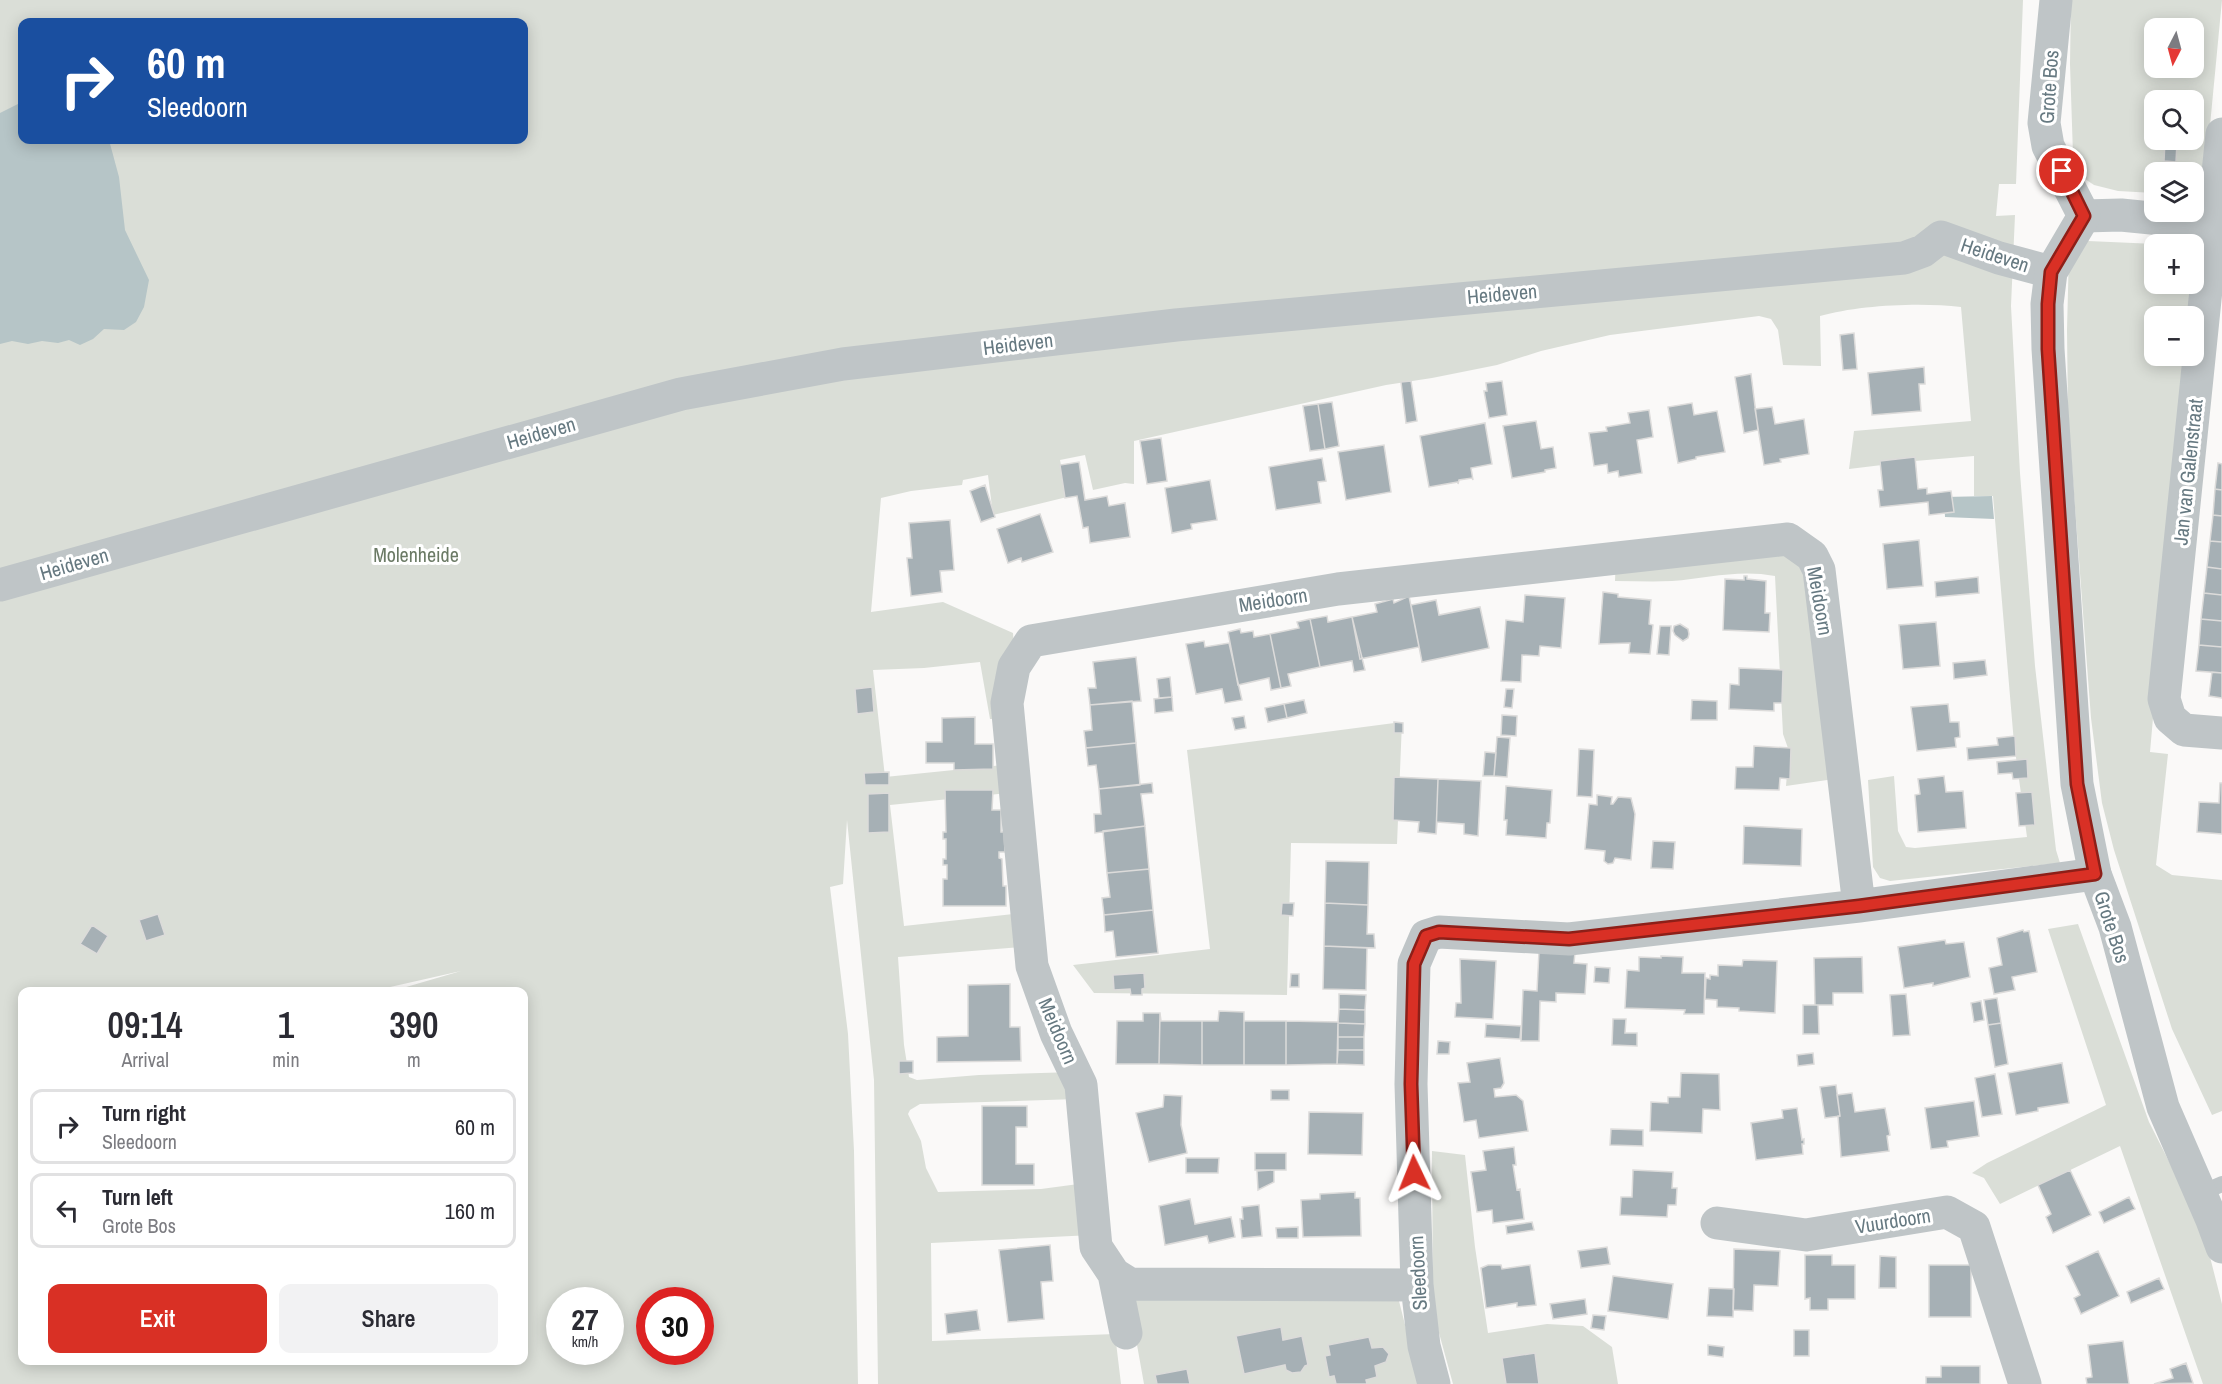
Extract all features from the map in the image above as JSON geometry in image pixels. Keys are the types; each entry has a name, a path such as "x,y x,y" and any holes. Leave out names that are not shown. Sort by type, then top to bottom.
{"street":[{"name":"Grote Bos","path":"2056,0 2044,123 2048,146 2084,216 2051,272 2048,304 2048,349 2077,784 2095,874 2115,927 2163,1107 2211,1188 2222,1248"},
{"name":"Jan van Galenstraat","path":"2222,134 2218,225 2163,699 2170,718 2184,730 2222,733"},
{"path":"2084,216 2121,215 2218,225"},
{"name":"Heideven","path":"0,585 681,394 843,364 1176,325 1904,258 1923,251 1941,237 1999,258 2051,272"},
{"name":"Meidoorn","path":"1126,1333 1114,1274 1096,1246 1081,1085 1056,1033 1032,966 1007,703 1014,667 1031,641 1338,589 1788,539 1812,556 1819,570 1859,906"},
{"name":"Sleedoorn","path":"1434,1384 1424,1346 1417,1285 1412,1060 1414,964 1426,936 1439,932 1569,939 1859,906 2095,874"},
{"name":"Vuurdoorn","path":"1717,1223 1806,1235 1947,1212 1974,1227 2025,1384"},
{"path":"1114,1274 1130,1284 1417,1285"}],"green space":[{"name":"Molenheide","path":"0,0 2023,0 2016,184 1999,184 1996,216 2015,215 2011,306 2020,473 2035,666 2056,850 2060,863 1890,881 1880,878 1873,867 1868,780 1894,776 1898,831 1906,847 2027,837 2014,743 1993,496 1974,496 1974,456 1849,469 1854,431 1971,421 1961,307 1890,306 1852,309 1820,316 1821,366 1783,365 1778,330 1771,319 1759,316 1610,335 1541,351 1497,365 1386,385 1134,441 1134,484 1125,483 1093,490 1085,455 1060,460 1067,497 993,515 988,475 963,480 962,485 911,491 881,498 871,612 943,602 1013,633 1019,719 990,719 980,662 924,668 873,670 885,777 1024,763 1027,791 890,805 904,926 1040,911 1044,945 898,957 904,1045 909,1077 917,1080 979,1075 1074,1072 1077,1099 920,1104 908,1114 921,1141 926,1168 938,1192 1041,1189 1086,1183 1092,1235 931,1243 932,1341 1115,1334 1121,1384 878,1384 874,1080 847,820 843,884 830,887 848,1034 854,1151 858,1384 0,1384"},
{"path":"2071,0 2222,0 2204,188 2204,162 2144,162 2144,192 2118,191 2094,185 2082,177 2073,155 2070,64"},
{"path":"2088,241 2144,243 2144,294 2191,294 2190,306 2144,306 2144,366 2184,366 2150,752 2168,754 2156,865 2172,875 2222,880 2222,1111 2212,1115 2172,1029 2114,850 2102,803 2091,718 2068,415 2069,252"},
{"path":"1758,533 1817,571 1834,779 1786,786 1789,751 1783,734 1775,576 1749,573 1672,581 1615,581 1616,555"},
{"path":"1402,722 1397,844 1291,843 1287,995 1094,993 1073,965 1210,949 1187,750"},
{"path":"2078,924 2149,1122 2191,1205 2210,1257 2222,1304 2222,1384 2203,1384 2120,1146 2000,1204 1984,1178 1972,1173 1987,1163 2106,1105 2048,929"},
{"path":"1432,1151 1465,1155 1475,1247 1488,1333 1547,1324 1583,1326 1612,1347 1618,1384 1453,1384 1433,1311"},
{"path":"1127,1289 1399,1301 1420,1384 1144,1384"}],"shaded area":[{"path":"18,104 18,144 110,144 119,177 125,230 149,280 144,307 136,322 124,330 104,329 93,339 80,345 69,340 58,343 42,341 28,344 12,341 0,344 0,113"},
{"path":"1992,496 1994,519 1945,517 1944,497"}],"building":[{"path":"2165,150 2177,150 2176,162 2164,161"},
{"path":"1854,333 1857,369 1843,370 1840,335"},
{"path":"1924,367 1925,384 1919,384 1921,411 1872,415 1868,373"},
{"path":"1751,374 1758,430 1744,433 1735,377"},
{"path":"1411,381 1417,421 1406,423 1401,382"},
{"path":"1502,381 1507,415 1489,418 1484,391 1487,391 1486,383"},
{"path":"1332,402 1339,446 1325,449 1318,404"},
{"path":"1692,403 1694,415 1717,411 1725,452 1678,463 1668,407"},
{"path":"1318,404 1325,449 1310,451 1303,406"},
{"path":"1772,407 1775,424 1804,419 1809,454 1780,459 1781,462 1764,465 1755,409"},
{"path":"1649,410 1653,437 1637,440 1642,473 1619,477 1618,471 1608,473 1607,464 1594,466 1589,433 1607,431 1606,427 1630,423 1628,413"},
{"path":"1536,421 1541,449 1553,447 1556,468 1512,478 1503,426"},
{"path":"1485,423 1492,464 1471,468 1473,480 1472,478 1459,480 1458,484 1458,482 1429,487 1420,436"},
{"path":"1161,438 1167,481 1147,484 1140,441"},
{"path":"1384,445 1391,492 1346,500 1338,452"},
{"path":"1915,457 1918,489 1927,488 1927,494 1951,491 1954,512 1929,515 1928,502 1880,507 1878,490 1883,490 1880,461"},
{"path":"1322,458 1326,481 1318,482 1321,503 1276,510 1269,467"},
{"path":"1079,462 1085,500 1107,496 1109,506 1125,503 1130,537 1090,543 1088,527 1083,528 1077,496 1065,498 1060,465"},
{"path":"2218,463 2222,464 2222,490 2215,489"},
{"path":"1210,480 1217,520 1191,524 1192,529 1172,533 1165,488"},
{"path":"985,485 995,517 981,522 970,491"},
{"path":"2215,489 2222,490 2222,516 2213,515"},
{"path":"1040,514 1053,552 1022,562 1021,558 1008,563 997,529"},
{"path":"2213,515 2222,516 2222,542 2210,541"},
{"path":"950,520 954,570 940,571 942,592 911,596 907,558 912,558 909,523"},
{"path":"1919,540 1923,586 1887,589 1883,544"},
{"path":"2210,541 2222,542 2222,569 2207,567"},
{"path":"2207,567 2222,569 2222,595 2204,593"},
{"path":"1744,576 1747,576 1747,579 1766,581 1765,613 1770,613 1769,632 1723,630 1725,579 1744,580"},
{"path":"1978,577 1979,593 1936,597 1935,582"},
{"path":"1603,592 1618,594 1618,597 1651,600 1649,624 1653,625 1650,654 1629,653 1630,643 1599,644"},
{"path":"2204,593 2222,595 2222,621 2201,619"},
{"path":"1525,595 1565,598 1561,648 1540,646 1539,656 1522,655 1521,682 1501,681 1506,620 1523,622"},
{"path":"1409,596 1419,647 1360,659 1352,617 1377,612 1375,604 1393,599 1394,603"},
{"path":"1436,600 1439,615 1480,607 1489,648 1422,662 1411,605"},
{"path":"1327,616 1328,622 1352,617 1365,670 1354,672 1352,661 1320,667 1310,619"},
{"path":"1310,619 1320,667 1288,674 1291,686 1281,688 1270,634 1299,628 1297,622"},
{"path":"2201,619 2222,621 2222,647 2199,645"},
{"path":"1936,622 1940,666 1903,669 1899,625"},
{"path":"1680,624 1688,629 1689,634 1688,638 1683,641 1673,631 1674,626"},
{"path":"1660,626 1671,626 1669,655 1657,654"},
{"path":"1240,629 1241,633 1253,631 1254,637 1270,634 1281,688 1271,690 1269,678 1238,685 1228,632"},
{"path":"1204,641 1205,647 1229,643 1242,700 1225,703 1222,689 1196,694 1186,644"},
{"path":"2199,645 2222,647 2222,673 2196,671"},
{"path":"1136,657 1141,701 1090,705 1088,688 1096,688 1093,662"},
{"path":"1985,660 1987,675 1954,679 1953,663"},
{"path":"1739,668 1783,670 1782,703 1774,703 1774,711 1729,709 1730,684 1739,685"},
{"path":"2212,672 2222,673 2222,698 2209,696"},
{"path":"1170,677 1172,697 1159,698 1157,679"},
{"path":"872,687 874,712 857,714 855,689"},
{"path":"1506,689 1514,689 1512,708 1504,707"},
{"path":"1172,697 1173,711 1155,713 1154,699"},
{"path":"1304,700 1307,713 1287,718 1284,704"},
{"path":"1692,700 1717,701 1717,720 1691,720"},
{"path":"1132,701 1136,743 1086,748 1084,731 1092,730 1090,705"},
{"path":"1284,704 1287,718 1268,722 1265,708"},
{"path":"1948,704 1950,722 1959,722 1960,737 1955,738 1956,747 1917,751 1911,707"},
{"path":"1502,715 1517,716 1516,736 1501,735"},
{"path":"1244,716 1246,728 1235,730 1232,718"},
{"path":"975,717 975,744 993,744 993,769 954,770 954,763 926,763 926,742 942,742 942,718"},
{"path":"1394,722 1403,723 1403,733 1394,733"},
{"path":"2015,736 2016,756 1968,760 1967,748 1998,745 1997,738"},
{"path":"1497,737 1510,738 1507,777 1494,776"},
{"path":"1136,743 1140,785 1099,789 1096,765 1088,766 1086,748"},
{"path":"1754,746 1791,748 1790,779 1780,778 1779,790 1735,789 1736,767 1753,767"},
{"path":"1579,749 1594,750 1592,797 1577,796"},
{"path":"1485,752 1496,753 1494,776 1483,776"},
{"path":"2027,759 2028,778 2013,779 2012,773 1998,774 1997,762"},
{"path":"889,772 889,785 865,785 864,773"},
{"path":"1944,776 1946,792 1963,791 1966,828 1918,832 1915,795 1920,794 1918,779"},
{"path":"1394,777 1438,779 1436,834 1418,832 1419,822 1393,820"},
{"path":"1438,779 1481,781 1478,836 1464,834 1464,824 1437,822 1436,834"},
{"path":"1152,783 1153,793 1141,794 1145,826 1095,833 1094,814 1101,814 1099,789"},
{"path":"2220,783 2222,783 2222,834 2197,832 2199,802 2219,803"},
{"path":"1506,786 1552,790 1550,823 1547,823 1546,838 1506,835 1507,820 1504,820"},
{"path":"945,790 993,790 992,810 1001,810 1001,832 1004,832 1005,852 999,852 999,858 1002,859 1003,886 1006,886 1006,906 943,906 943,879 947,879 947,865 943,865 943,859 946,859 946,839 943,839 943,832 946,832"},
{"path":"2032,792 2035,825 2019,826 2016,793"},
{"path":"889,793 889,832 868,833 868,794"},
{"path":"1597,795 1612,797 1611,804 1618,797 1631,798 1635,814 1631,860 1615,858 1613,863 1608,864 1604,861 1605,851 1585,849 1589,804 1597,805"},
{"path":"1145,826 1149,869 1107,873 1103,831"},
{"path":"1744,826 1802,829 1801,866 1743,864"},
{"path":"1653,841 1675,842 1673,869 1651,868"},
{"path":"1326,861 1369,862 1368,905 1325,903"},
{"path":"1149,869 1153,910 1104,915 1102,898 1110,897 1107,873"},
{"path":"1282,903 1294,903 1293,916 1281,915"},
{"path":"1325,903 1368,905 1367,934 1374,934 1375,948 1324,946"},
{"path":"1153,910 1158,953 1116,957 1113,931 1105,932 1104,915"},
{"path":"158,914 165,935 146,941 139,920"},
{"path":"92,925 108,936 97,954 80,944"},
{"path":"2023,930 2024,932 2029,931 2037,972 2012,977 2015,990 1994,994 1989,968 2002,965 1997,938"},
{"path":"1945,940 1946,944 1964,942 1970,977 1933,986 1933,983 1904,988 1898,947"},
{"path":"1324,946 1367,948 1366,990 1323,989"},
{"path":"1539,951 1575,952 1574,963 1587,964 1585,994 1556,993 1556,1002 1540,1001 1539,1041 1521,1041 1523,990 1537,991"},
{"path":"1661,956 1683,957 1682,973 1705,973 1704,1014 1684,1014 1685,1010 1625,1008 1627,970 1639,971 1639,957 1661,958"},
{"path":"1862,957 1863,993 1833,993 1833,1005 1815,1005 1814,958"},
{"path":"1460,959 1496,961 1493,1019 1455,1017 1456,1003 1461,1003"},
{"path":"1743,960 1777,961 1775,1013 1717,1007 1717,1000 1705,999 1706,978 1710,979 1710,975 1718,976 1718,965 1742,966"},
{"path":"1595,967 1610,968 1609,983 1594,982"},
{"path":"1144,973 1145,988 1142,989 1142,995 1131,995 1130,989 1114,990 1113,975"},
{"path":"1291,974 1299,974 1299,987 1290,987"},
{"path":"1010,984 1010,1027 1020,1027 1021,1061 937,1062 937,1037 968,1036 968,985"},
{"path":"1339,994 1366,995 1365,1010 1339,1009"},
{"path":"1906,994 1910,1035 1893,1036 1890,995"},
{"path":"1997,998 2001,1023 1988,1025 1984,1000"},
{"path":"1981,1001 1984,1020 1974,1022 1971,1003"},
{"path":"1803,1005 1818,1005 1819,1034 1803,1034"},
{"path":"1339,1009 1365,1010 1365,1024 1338,1023"},
{"path":"1219,1011 1244,1012 1244,1065 1202,1065 1202,1021 1218,1021"},
{"path":"1143,1013 1160,1013 1159,1064 1116,1064 1117,1021 1143,1021"},
{"path":"1160,1013 1161,1021 1202,1021 1202,1065 1159,1064"},
{"path":"1613,1019 1626,1019 1625,1033 1637,1033 1637,1046 1612,1045"},
{"path":"1244,1021 1286,1021 1286,1065 1244,1065"},
{"path":"1286,1021 1338,1022 1337,1064 1286,1065"},
{"path":"1338,1023 1365,1024 1364,1037 1338,1037"},
{"path":"2001,1023 2008,1064 1995,1067 1988,1025"},
{"path":"1486,1024 1521,1026 1520,1039 1485,1037"},
{"path":"1338,1037 1364,1037 1364,1050 1338,1050"},
{"path":"1438,1041 1450,1042 1449,1054 1437,1054"},
{"path":"1338,1050 1364,1050 1364,1065 1337,1064"},
{"path":"1813,1053 1814,1064 1798,1066 1797,1055"},
{"path":"1500,1058 1504,1083 1501,1088 1494,1089 1495,1097 1516,1095 1523,1101 1528,1131 1479,1138 1476,1120 1464,1122 1458,1083 1470,1082 1467,1063"},
{"path":"899,1061 913,1061 913,1073 899,1074"},
{"path":"2062,1063 2069,1103 2038,1108 2038,1111 2016,1115 2008,1073"},
{"path":"1681,1073 1719,1074 1720,1110 1703,1109 1702,1133 1650,1131 1651,1102 1668,1103 1668,1097 1680,1097"},
{"path":"1995,1074 2002,1114 1982,1117 1975,1078"},
{"path":"1836,1085 1840,1116 1825,1118 1820,1087"},
{"path":"1271,1090 1289,1090 1289,1100 1271,1100"},
{"path":"1852,1093 1855,1112 1885,1108 1890,1135 1887,1136 1889,1151 1841,1157 1837,1095"},
{"path":"1164,1095 1182,1096 1181,1125 1187,1153 1149,1162 1136,1113 1163,1107"},
{"path":"1974,1101 1979,1136 1947,1141 1948,1147 1931,1149 1925,1108"},
{"path":"982,1106 1027,1106 1027,1127 1016,1127 1016,1164 1034,1164 1034,1185 982,1185"},
{"path":"1797,1108 1802,1140 1804,1139 1803,1154 1756,1160 1751,1123 1783,1118 1782,1110"},
{"path":"1309,1112 1363,1113 1362,1155 1308,1154"},
{"path":"1611,1129 1643,1130 1643,1146 1610,1145"},
{"path":"1514,1147 1516,1165 1513,1165 1517,1190 1520,1189 1524,1219 1493,1223 1492,1210 1477,1212 1471,1172 1486,1170 1483,1151"},
{"path":"1255,1153 1286,1153 1286,1170 1255,1170"},
{"path":"1186,1158 1219,1158 1218,1173 1186,1173"},
{"path":"1274,1170 1274,1182 1258,1190 1257,1171"},
{"path":"1633,1170 1673,1172 1672,1188 1677,1188 1676,1205 1668,1205 1667,1217 1620,1215 1621,1197 1632,1197"},
{"path":"2070,1170 2091,1215 2053,1233 2046,1217 2051,1214 2038,1185"},
{"path":"1355,1192 1355,1198 1360,1198 1361,1236 1303,1237 1301,1200 1320,1199 1320,1194"},
{"path":"2129,1197 2135,1209 2104,1223 2099,1212"},
{"path":"1190,1199 1195,1224 1231,1217 1235,1237 1209,1243 1207,1236 1165,1245 1159,1206"},
{"path":"1259,1205 1262,1236 1242,1238 1240,1219 1243,1219 1242,1207"},
{"path":"1532,1222 1534,1230 1507,1234 1506,1226"},
{"path":"1298,1227 1298,1238 1277,1238 1276,1228"},
{"path":"1050,1245 1053,1281 1041,1282 1044,1319 1008,1322 999,1250"},
{"path":"1607,1247 1610,1264 1581,1268 1578,1251"},
{"path":"1734,1249 1780,1251 1778,1286 1754,1285 1753,1311 1733,1310"},
{"path":"2098,1251 2119,1296 2081,1314 2074,1298 2080,1295 2066,1266"},
{"path":"1805,1255 1832,1255 1832,1265 1855,1265 1855,1299 1828,1299 1828,1310 1810,1310 1810,1298 1805,1299"},
{"path":"1880,1256 1896,1257 1896,1288 1879,1288"},
{"path":"1488,1265 1501,1265 1502,1269 1530,1265 1536,1305 1517,1307 1517,1303 1486,1308 1481,1268"},
{"path":"1929,1265 1971,1265 1971,1317 1929,1317"},
{"path":"1613,1276 1673,1284 1668,1319 1608,1311"},
{"path":"2159,1278 2164,1289 2131,1303 2127,1292"},
{"path":"1709,1288 1734,1289 1733,1317 1707,1316"},
{"path":"1585,1299 1587,1314 1553,1319 1550,1304"},
{"path":"977,1310 980,1330 947,1334 945,1314"},
{"path":"1593,1315 1606,1316 1604,1330 1591,1328"},
{"path":"1281,1327 1283,1340 1302,1336 1308,1365 1301,1372 1292,1373 1286,1370 1285,1365 1244,1374 1236,1336"},
{"path":"1794,1330 1809,1330 1809,1356 1794,1356"},
{"path":"1369,1337 1372,1348 1383,1347 1389,1354 1386,1362 1375,1366 1377,1377 1366,1380 1367,1384 1336,1384 1334,1376 1329,1377 1325,1356 1330,1355 1328,1345"},
{"path":"2123,1341 2129,1384 2087,1384 2086,1378 2092,1377 2088,1345"},
{"path":"1708,1345 1724,1347 1723,1357 1708,1355"},
{"path":"1535,1353 1539,1384 1506,1384 1502,1358"},
{"path":"2186,1363 2193,1383 2154,1384 2173,1378 2170,1369"},
{"path":"1941,1366 1980,1366 1980,1384 1926,1384 1926,1377 1941,1377"},
{"path":"1187,1369 1190,1384 1157,1384 1155,1375"}],"route":[{"path":"1414,1173 1411,1084 1414,964 1426,936 1439,932 1569,939 1859,906 1947,892 2095,874 2077,784 2048,349 2051,272 2084,216 2062,171"}]}
